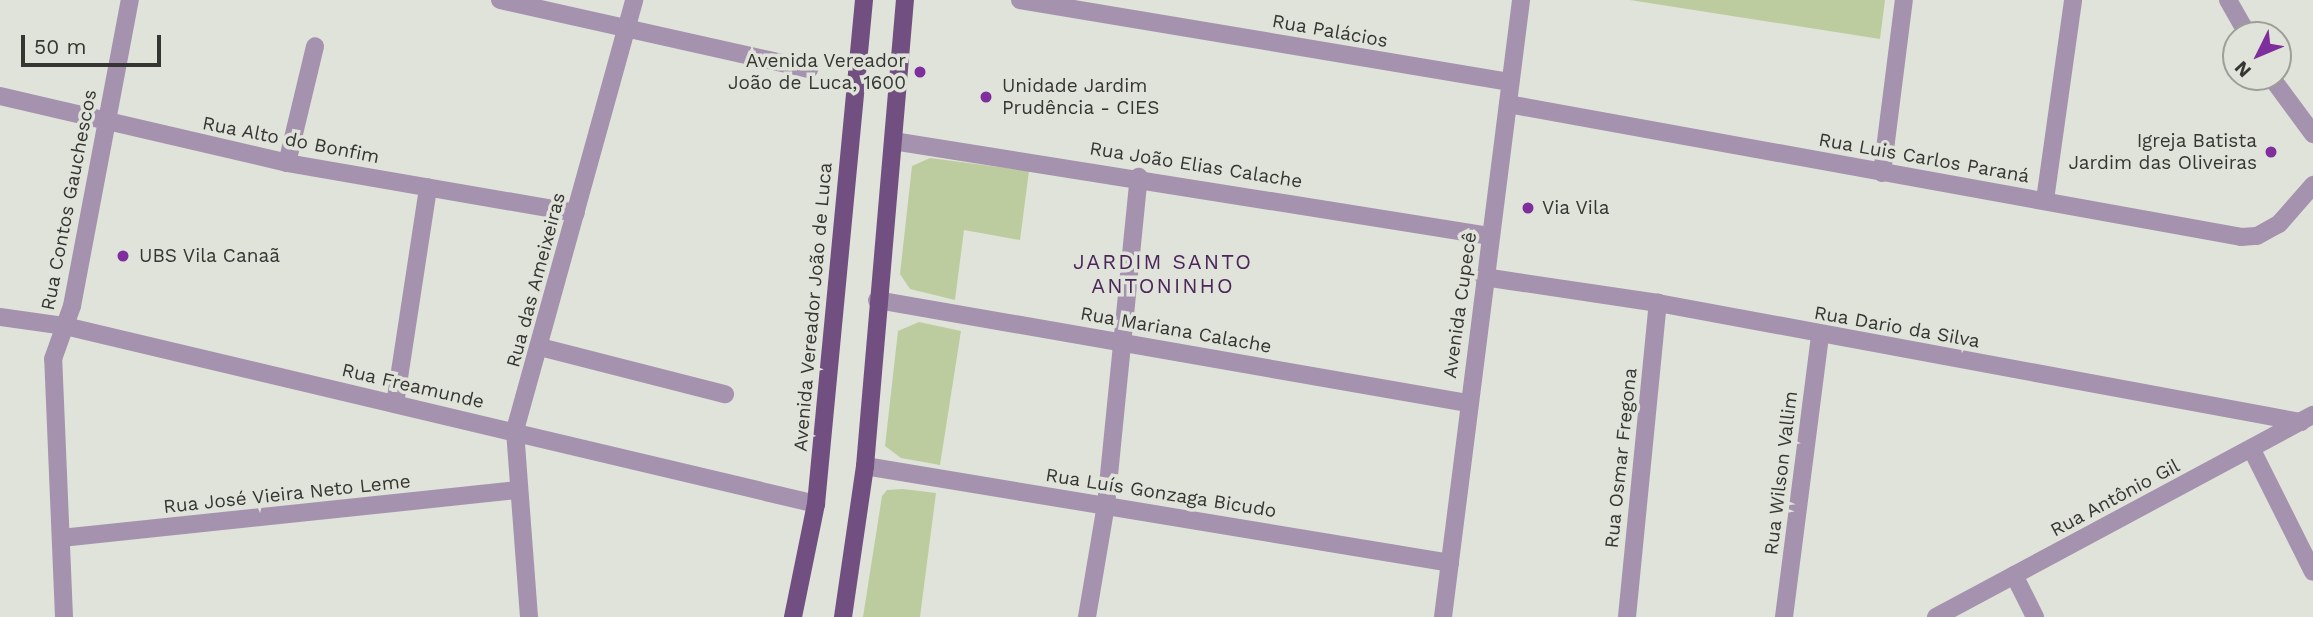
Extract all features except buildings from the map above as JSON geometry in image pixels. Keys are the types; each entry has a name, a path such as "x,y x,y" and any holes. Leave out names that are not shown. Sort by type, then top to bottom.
{"main road":[{"name":"Avenida Vereador João de Luca","path":"793,617 816,504 864,0"},
{"path":"843,617 865,466 877,300 905,0"}],"street":[{"name":"Rua Contos Gauchescos","path":"64,617 53,359 65,327 104,120 131,0"},
{"path":"500,0 809,69"},
{"name":"Rua das Ameixeiras","path":"528,617 515,430 634,0"},
{"name":"Rua Palácios","path":"1020,0 1510,82"},
{"name":"Avenida Cupecê","path":"1443,617 1521,0"},
{"path":"1882,173 1904,0"},
{"path":"2045,200 2073,0"},
{"path":"2228,0 2240,21"},
{"path":"287,163 315,46"},
{"path":"2281,91 2313,134"},
{"name":"Rua Alto do Bonfim","path":"0,96 287,163 576,213"},
{"name":"Rua Luis Carlos Paraná","path":"1508,104 2241,237 2257,236 2279,224 2313,185"},
{"name":"Rua João Elias Calache","path":"893,141 1139,177 1490,236"},
{"path":"1087,617 1106,505 1139,177"},
{"path":"395,404 428,188"},
{"name":"Rua Dario da Silva","path":"1484,277 1658,303 1821,335 2307,419"},
{"name":"Rua Mariana Calache","path":"877,300 1468,403"},
{"name":"Rua Osmar Fregona","path":"1627,617 1658,303"},
{"name":"Rua Freamunde","path":"0,317 65,327 515,430 816,504"},
{"name":"Rua Wilson Vallim","path":"1784,617 1821,335"},
{"path":"540,347 725,394"},
{"name":"Rua Antônio Gil","path":"1936,617 2307,419"},
{"path":"2252,450 2313,572"},
{"name":"Rua Luís Gonzaga Bicudo","path":"865,466 1450,563"},
{"name":"Rua José Vieira Neto Leme","path":"61,538 518,490"},
{"path":"2014,575 2035,617"}],"green space":[{"path":"1630,0 1885,0 1880,39"},
{"path":"930,158 1029,171 1020,240 964,230 955,300 910,289 900,274 912,166"},
{"path":"919,322 961,331 940,465 901,458 885,446 898,331"},
{"path":"887,490 936,493 920,617 863,617 882,496"}],"place":[{"name":"Avenida Vereador João de Luca, 1600","path":"920,72"},
{"name":"Unidade Jardim Prudência - CIES","path":"986,97"},
{"name":"Igreja Batista Jardim das Oliveiras","path":"2271,152"},
{"name":"Via Vila","path":"1528,208"},
{"name":"UBS Vila Canaã","path":"123,256"}],"district":[{"name":"JARDIM SANTO ANTONINHO","path":"1163,274"}]}
